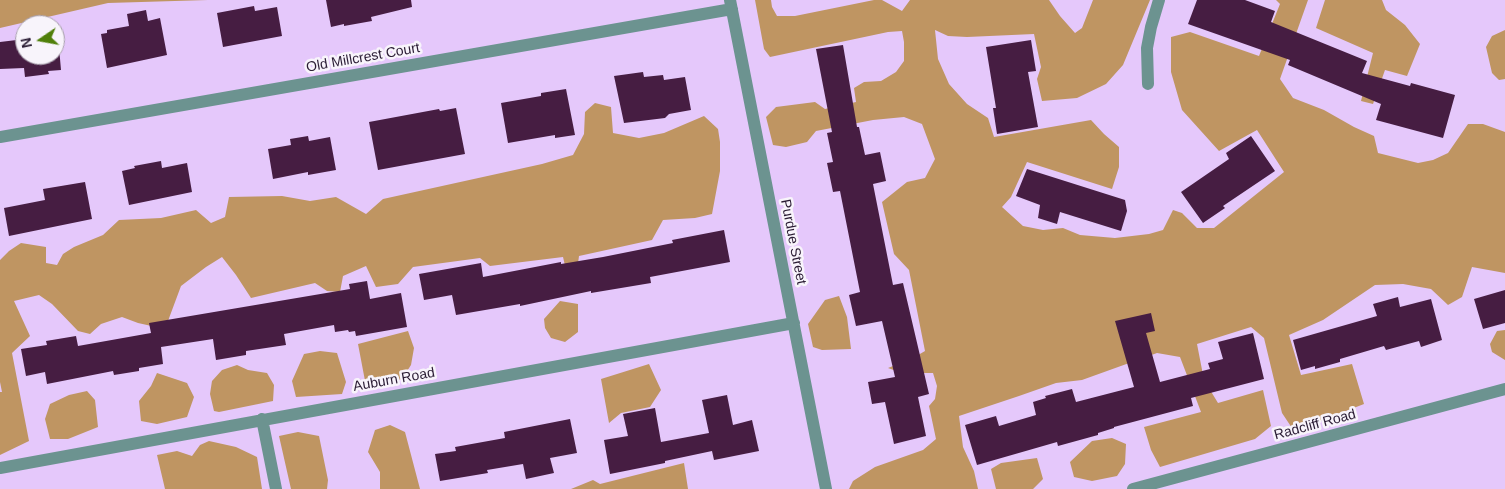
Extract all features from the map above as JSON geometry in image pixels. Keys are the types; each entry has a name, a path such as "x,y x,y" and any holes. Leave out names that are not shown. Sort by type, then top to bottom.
{"street":[{"path":"1148,84 1148,48 1151,27 1159,0"},
{"name":"Old Millcrest Court","path":"0,137 731,5"},
{"name":"Purdue Street","path":"731,5 826,489"},
{"name":"Auburn Road","path":"0,468 794,323"},
{"name":"Radcliff Road","path":"1133,489 1505,389"},
{"path":"262,419 276,489"}],"shaded area":[{"path":"0,0 208,0 108,3 56,15 15,15 15,25 0,28"},
{"path":"755,0 771,0 772,7 777,16 795,16 874,0 882,0 902,11 910,0 1049,0 1075,33 1082,28 1093,0 1150,0 1123,65 1106,84 1077,98 1042,101 1037,79 1041,67 1034,34 967,37 948,36 935,30 938,59 949,84 967,104 988,118 994,137 1091,120 1119,147 1119,167 1112,189 1027,162 1011,197 1002,207 1023,226 1043,230 1063,228 1080,235 1115,238 1149,234 1163,230 1173,210 1182,213 1197,228 1214,228 1284,172 1257,130 1219,151 1182,110 1171,72 1171,37 1190,32 1259,56 1280,4 1276,0 1308,0 1280,79 1293,98 1324,110 1374,136 1378,153 1418,163 1433,160 1448,153 1468,124 1483,124 1505,132 1505,273 1472,267 1462,297 1448,305 1431,289 1403,284 1375,285 1323,320 1289,335 1301,375 1352,364 1364,404 1294,431 1282,413 1264,338 1251,327 1197,344 1204,380 1218,403 1263,390 1271,426 1255,439 1160,467 1151,450 1144,427 1201,412 1180,357 1157,353 1082,380 1056,383 959,416 963,447 974,471 978,489 849,489 853,481 875,467 923,450 936,439 929,406 935,399 937,386 933,373 902,373 888,368 925,351 909,270 894,254 882,202 907,182 925,178 935,159 922,124 904,117 873,120 816,131 807,142 786,147 773,145 766,117 776,107 815,102 825,109 856,102 854,88 864,82 881,81 896,72 904,61 904,42 902,31 888,32 770,57 764,49"},
{"path":"1325,0 1382,0 1386,10 1405,25 1420,44 1407,76 1385,70 1373,104 1361,101 1373,53 1316,28"},
{"path":"1505,30 1505,79 1499,80 1492,73 1486,47 1492,36"},
{"path":"595,103 611,107 613,133 639,138 664,133 704,116 718,129 720,171 712,214 695,218 663,220 652,240 579,256 577,271 567,274 563,257 490,266 480,258 413,267 398,284 376,287 366,266 343,276 340,292 327,291 315,283 251,298 222,257 181,286 165,329 122,317 101,324 90,334 78,331 52,304 39,295 14,301 30,336 12,353 29,441 0,455 0,392 2,392 0,382 0,260 21,243 46,247 46,263 57,265 63,254 74,247 103,235 119,220 161,218 196,210 211,223 225,217 229,197 282,196 310,201 336,197 366,214 383,199 542,164 573,155 584,134 585,112"},
{"path":"839,296 847,317 851,349 822,350 813,347 808,324 825,300"},
{"path":"560,301 578,304 578,332 565,342 551,338 545,328 544,319"},
{"path":"1505,330 1505,360 1492,352 1490,344 1497,331"},
{"path":"408,331 414,348 411,365 402,379 366,386 358,344"},
{"path":"320,351 337,353 346,382 342,394 296,397 292,381 304,354"},
{"path":"649,364 661,390 650,407 621,413 609,423 601,379"},
{"path":"237,365 248,370 267,373 274,385 273,401 219,412 214,411 210,394 212,381 222,370"},
{"path":"157,373 187,383 194,397 187,417 157,424 141,421 139,401 151,386"},
{"path":"87,391 95,400 98,427 68,439 50,439 45,419 50,404 69,395"},
{"path":"390,425 405,432 420,489 380,489 380,472 368,452 375,430"},
{"path":"298,432 319,436 328,480 327,489 291,489 279,436"},
{"path":"1112,438 1126,444 1125,464 1117,476 1092,481 1074,477 1070,462 1092,441"},
{"path":"209,441 236,447 257,457 262,489 165,489 157,455 177,451 192,456 200,445"},
{"path":"1037,458 1043,479 1033,489 996,489 991,469 1001,463"},
{"path":"684,463 688,489 571,489 593,480 600,484"}],"building":[{"path":"326,0 411,0 412,7 371,17 372,21 331,27"},
{"path":"1197,0 1245,0 1275,11 1271,22 1367,61 1362,73 1410,86 1411,83 1455,95 1443,138 1376,120 1381,104 1288,65 1290,60 1188,24"},
{"path":"254,6 255,11 277,7 282,36 223,47 217,13"},
{"path":"146,10 148,21 160,18 167,55 107,68 101,34 107,33 107,30 129,26 127,14"},
{"path":"15,40 15,65 61,65 61,70 48,71 49,74 25,77 24,68 0,69 0,42"},
{"path":"1031,40 1036,71 1028,72 1038,127 997,134 993,108 996,108 986,47"},
{"path":"843,45 857,127 859,127 865,155 880,152 886,181 873,184 893,285 903,283 929,394 918,397 926,436 894,444 885,402 872,404 868,382 895,377 882,321 856,326 849,295 860,292 840,191 833,192 827,163 833,162 827,133 832,132 816,49"},
{"path":"643,72 644,77 663,75 664,80 685,77 691,110 669,114 665,118 624,123 614,76"},
{"path":"566,89 575,135 555,138 555,135 508,143 501,103 541,96 541,93"},
{"path":"456,108 465,154 378,170 369,122 439,109 440,111"},
{"path":"308,136 309,141 330,137 336,170 308,175 308,172 273,179 268,149 291,145 290,139"},
{"path":"1251,136 1275,171 1223,206 1225,208 1203,223 1181,192 1229,159 1226,153"},
{"path":"161,161 162,168 187,163 192,192 129,205 122,171 135,168 134,166"},
{"path":"1027,169 1125,200 1127,211 1121,231 1060,212 1057,224 1038,218 1040,205 1016,196"},
{"path":"85,182 92,219 9,236 4,208 45,200 43,189"},
{"path":"724,230 730,262 650,277 651,283 591,293 591,291 520,306 520,304 456,315 452,295 424,300 419,274 481,263 483,277 561,262 561,264 603,257 673,243 672,240"},
{"path":"367,281 370,299 401,293 407,327 356,336 355,331 335,332 334,325 284,334 286,345 246,351 246,355 216,360 213,339 161,347 163,364 139,368 139,371 114,375 113,371 47,384 45,372 26,376 21,349 47,345 46,341 76,336 78,346 151,333 149,323 350,289 349,284"},
{"path":"1505,290 1505,323 1483,329 1474,299"},
{"path":"1398,297 1400,307 1431,299 1442,340 1421,347 1419,341 1386,350 1384,346 1340,359 1340,362 1315,369 1315,366 1301,370 1293,340 1377,316 1373,304"},
{"path":"1151,313 1155,331 1146,333 1160,382 1210,369 1208,363 1223,359 1218,342 1253,333 1264,379 1191,398 1193,406 1114,427 1098,433 1098,435 1058,446 1057,442 977,465 965,425 996,416 999,426 1036,415 1033,402 1046,398 1045,396 1072,389 1076,402 1134,387 1115,321"},
{"path":"727,395 733,425 752,420 759,451 714,460 712,451 610,474 604,440 628,436 623,414 655,408 661,442 709,433 702,400"},
{"path":"570,419 577,453 550,458 554,473 526,479 523,464 487,470 488,473 440,481 435,454 456,451 455,447 505,438 504,432"}]}
